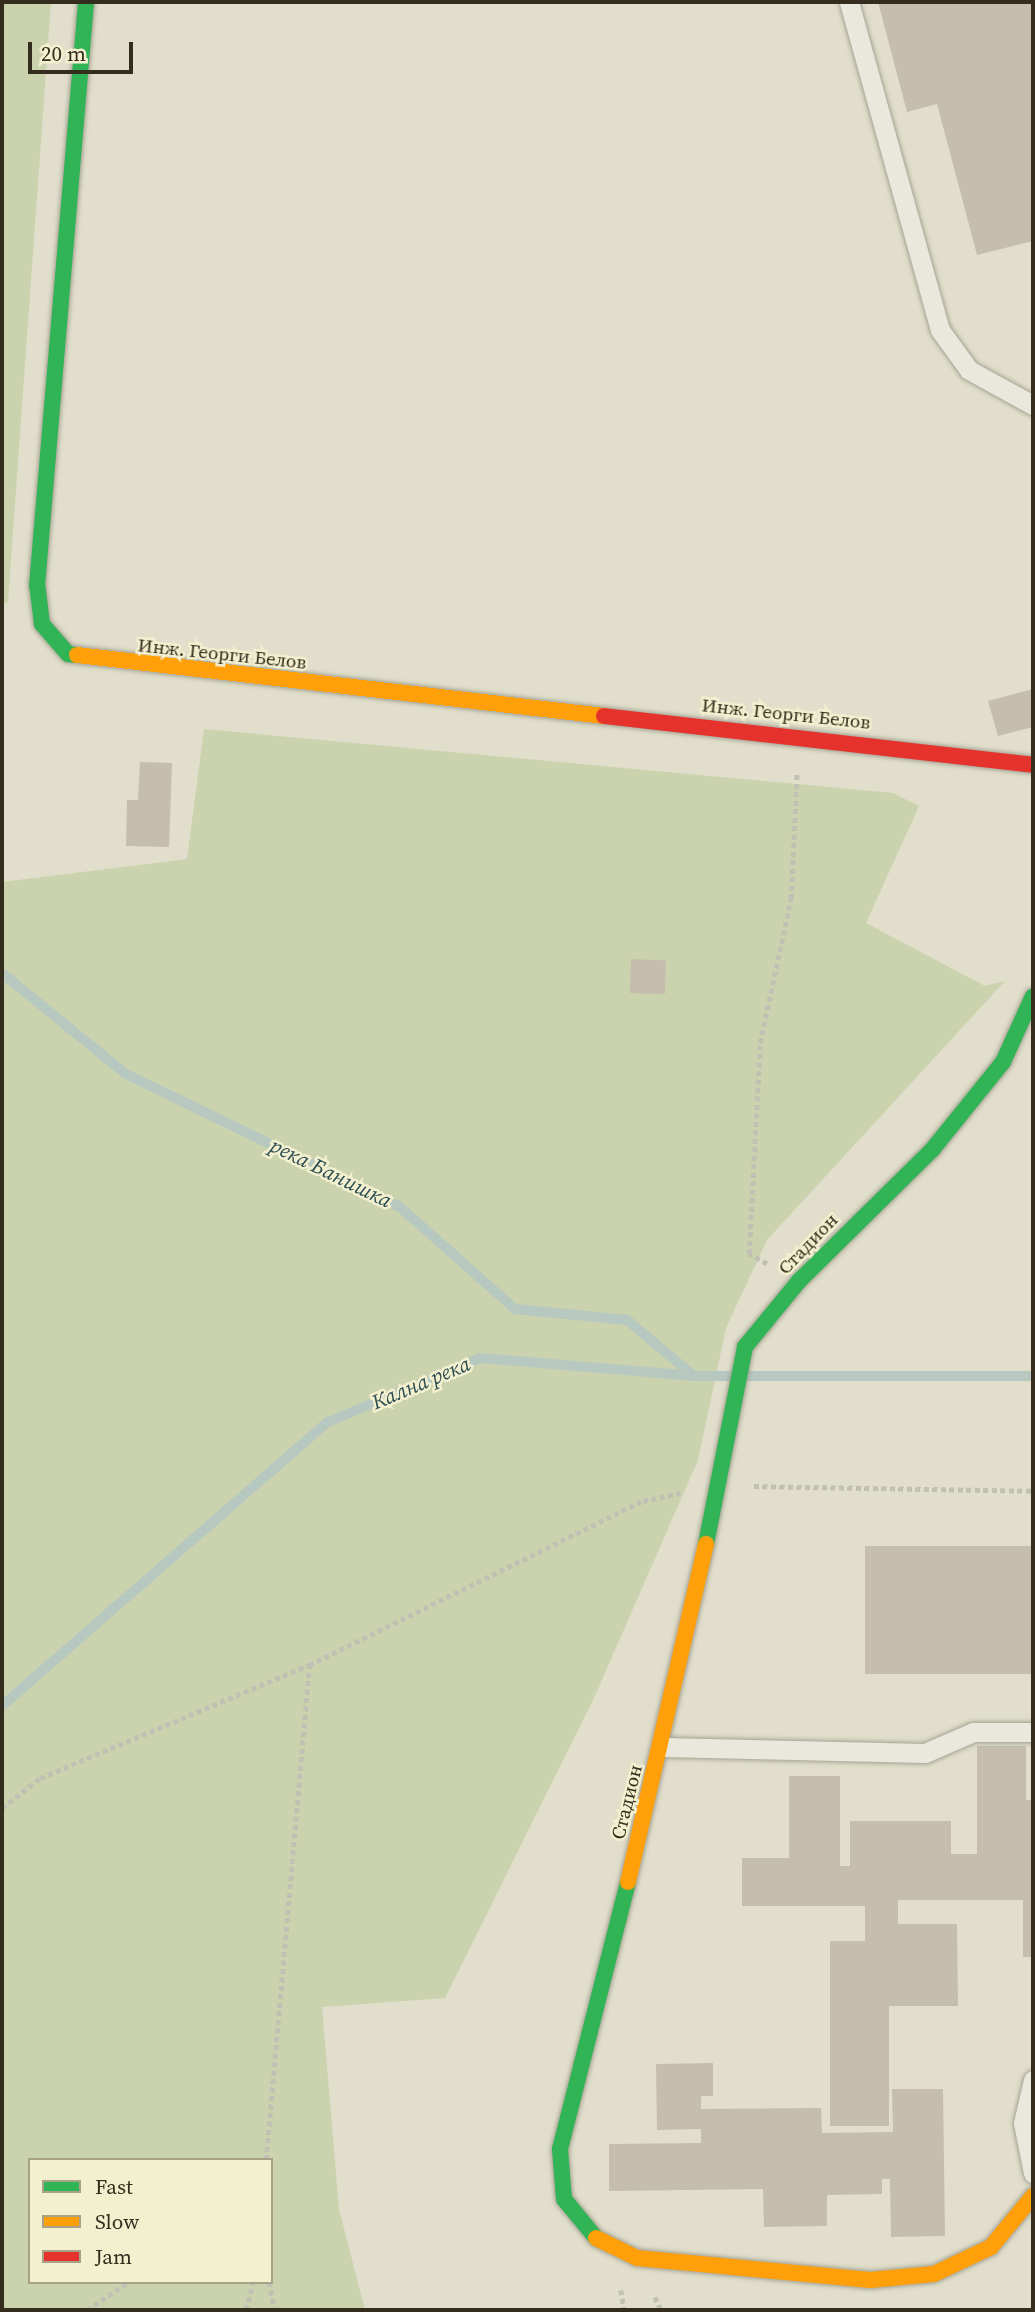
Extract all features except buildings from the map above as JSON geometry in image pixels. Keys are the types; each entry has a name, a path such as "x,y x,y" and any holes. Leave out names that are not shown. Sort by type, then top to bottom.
{"street":[{"name":"Инж. Георги Белов","path":"86,2 37,586 42,624 53,641 87,661 799,735 1033,765"},
{"name":"Стадион","path":"1033,996 1003,1062 932,1150 799,1281 745,1348 663,1746 560,2148 564,2199 592,2236 637,2258 870,2280 934,2274 991,2247 1033,2196"}],"lane":[{"path":"849,2 940,330 969,370 1033,405"},
{"path":"663,1746 925,1753 974,1732 1033,1732"},
{"path":"1033,2080 1023,2123 1033,2173"}],"path":[{"path":"799,735 791,899 760,1043 749,1254 799,1281"},
{"path":"2,1808 40,1777 309,1665 643,1501 716,1484 1033,1491"},
{"path":"266,2158 309,1665"},
{"path":"87,2310 125,2284"},
{"path":"246,2310 252,2284"},
{"path":"269,2284 275,2310"}],"green space":[{"path":"2,2 51,2 8,602 2,603"},
{"path":"204,729 893,793 919,806 866,923 985,986 1005,981 767,1240 726,1328 698,1460 594,1698 445,1998 322,2007 339,2209 365,2310 2,2310 2,882 187,859"}],"waterway":[{"name":"река Банишка","path":"2,973 126,1074 400,1207 515,1309 627,1320 694,1376"},
{"name":"Кална река","path":"2,1706 328,1422 480,1358 694,1376 1033,1376"}],"traffic: fast":[{"path":"77,655 68,654 42,624 37,586 86,2"},
{"path":"706,1544 745,1347 799,1281 932,1150 1003,1062 1033,996"},
{"path":"596,2238 564,2199 560,2149 628,1882"}],"traffic: slow":[{"path":"77,655 604,716"},
{"path":"628,1882 706,1544"},
{"path":"596,2238 637,2258 870,2280 934,2274 991,2247 1033,2196"}],"traffic: jam":[{"path":"604,716 1033,765"}]}
